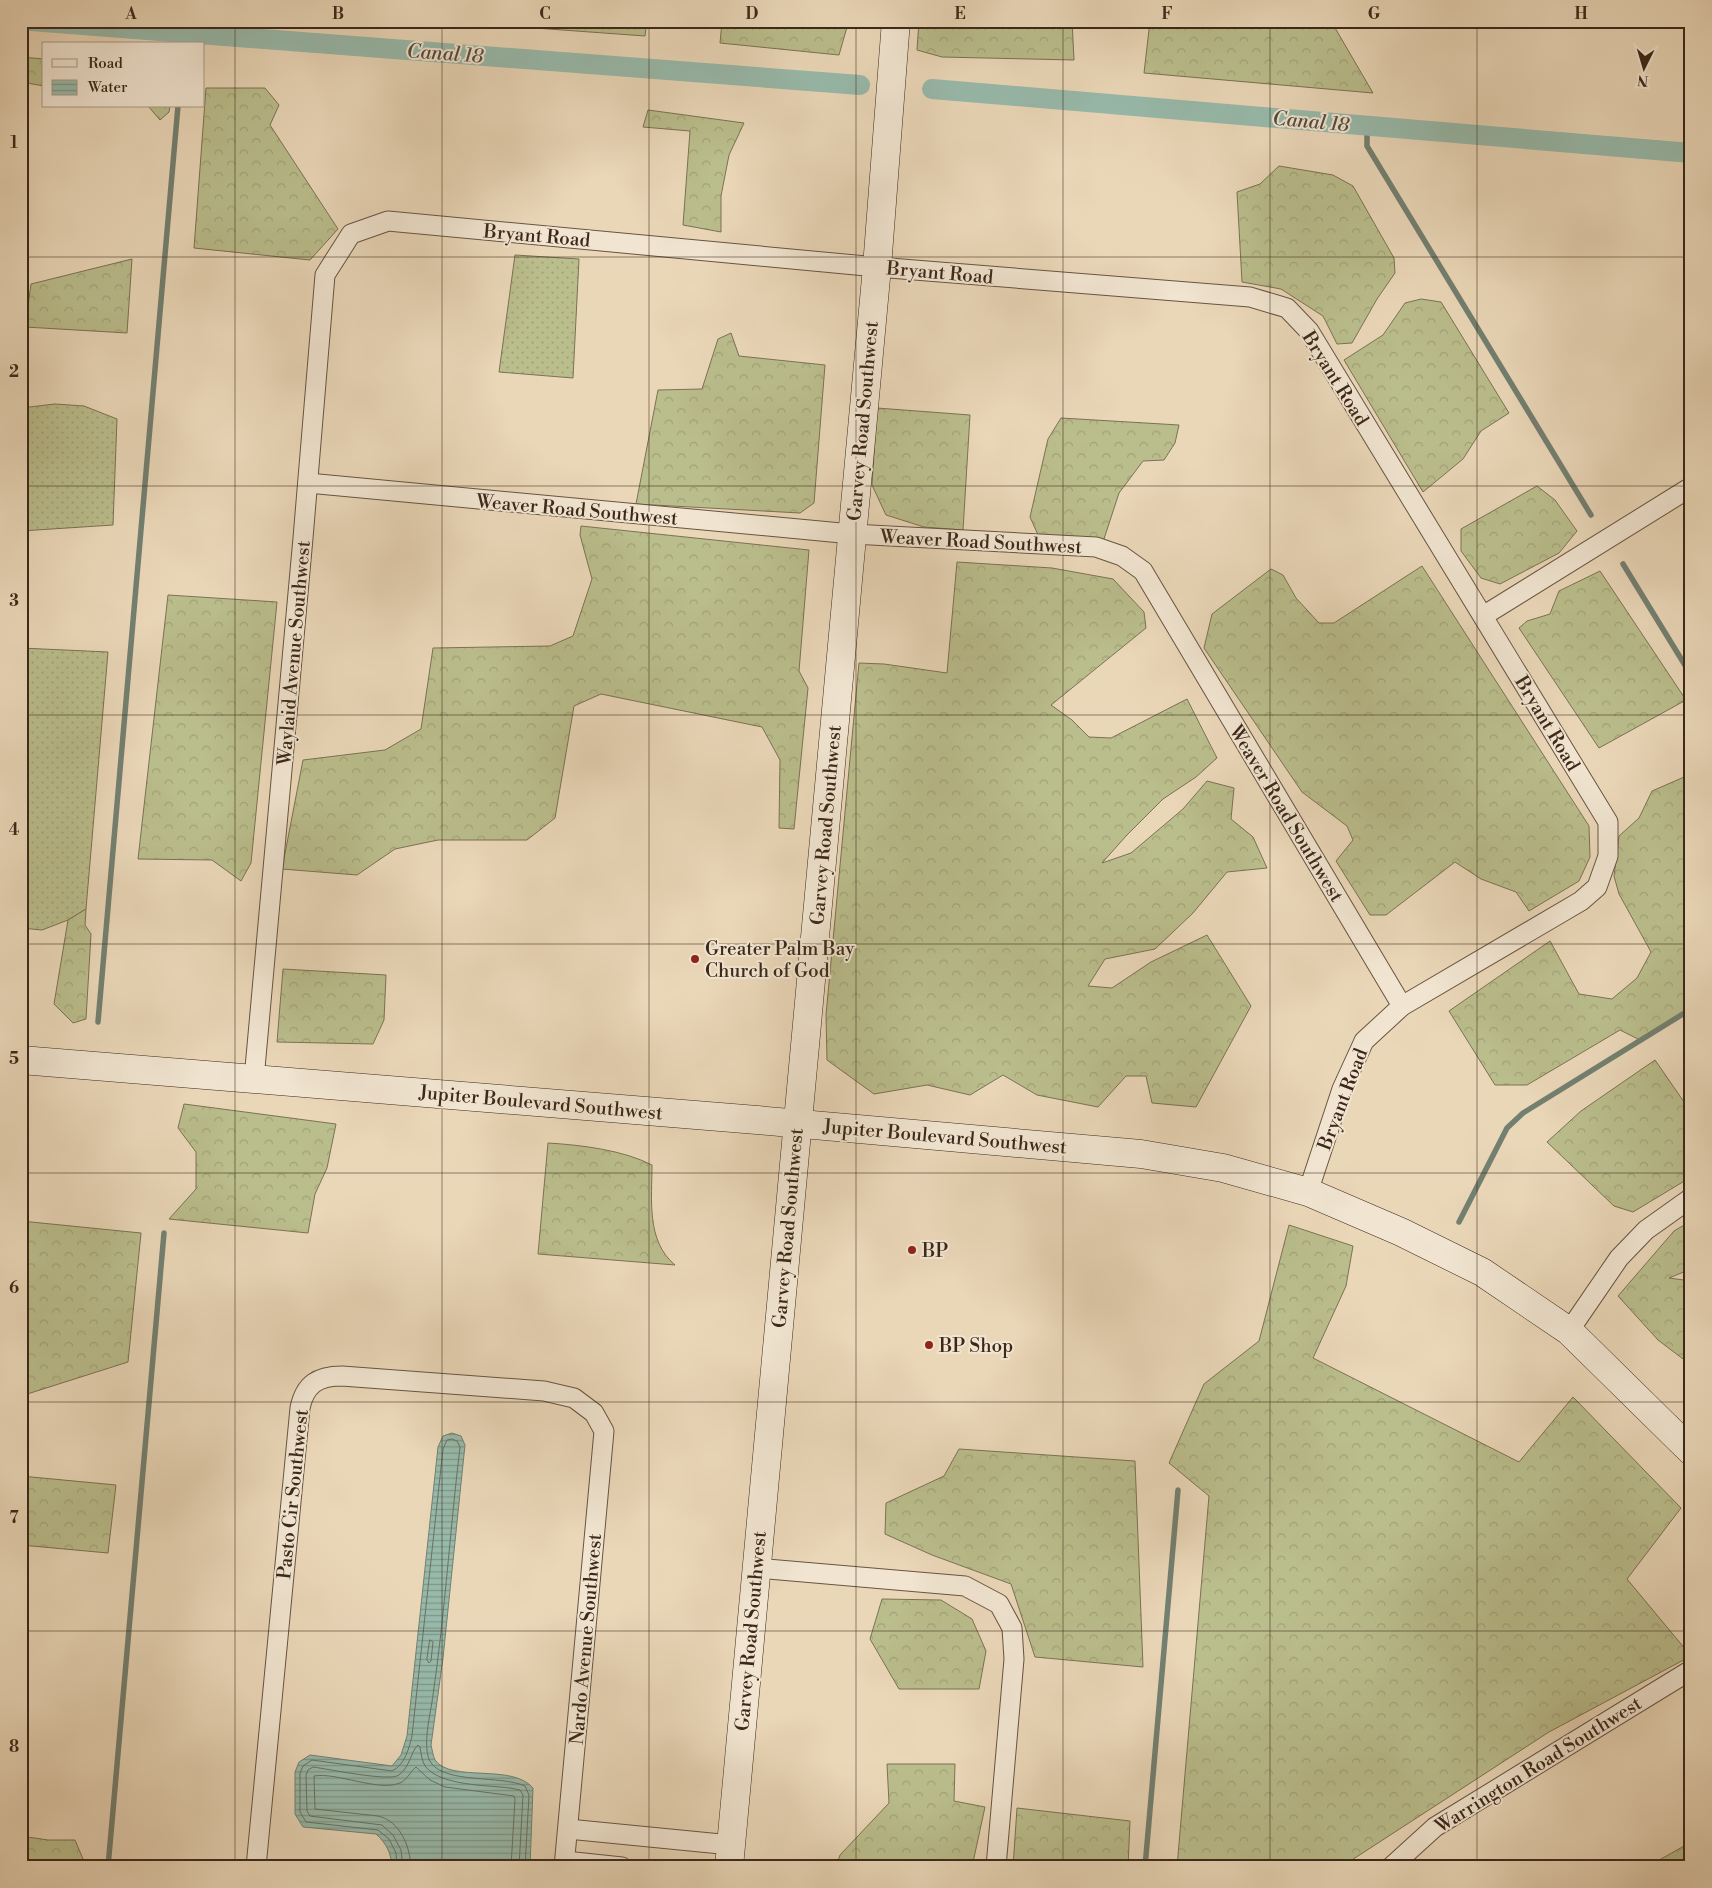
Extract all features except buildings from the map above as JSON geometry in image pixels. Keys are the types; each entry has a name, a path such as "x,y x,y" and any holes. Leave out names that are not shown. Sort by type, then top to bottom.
{"street":[{"name":"Garvey Road Southwest","path":"730,1856 877,267 896,21"},
{"name":"Bryant Road","path":"350,234 388,221 877,267 1250,297 1287,308 1309,331 1608,822 1608,856 1597,887 1581,901 1402,1006 1364,1041 1342,1089 1308,1192"},
{"name":"Waylaid Avenue Southwest","path":"254,1079 325,275 350,234"},
{"name":"Weaver Road Southwest","path":"308,483 852,534 1096,547 1122,556 1143,571 1402,1006"},
{"path":"1483,616 1691,487"},
{"name":"Jupiter Boulevard Southwest","path":"21,1060 797,1123 1141,1154 1223,1168 1308,1192 1401,1232 1482,1272 1569,1331 1691,1451"},
{"path":"1569,1331 1619,1258 1646,1230 1691,1198"},
{"name":"Pasto Cir Southwest","path":"256,1867 300,1408 307,1389 316,1381 326,1376 342,1376 544,1390 574,1398 594,1413"},
{"name":"Nardo Avenue Southwest","path":"565,1864 604,1431 594,1413"},
{"path":"756,1568 964,1586 999,1604 1012,1628 1014,1659 996,1867"},
{"name":"Warrington Road Southwest","path":"1391,1867 1435,1827 1691,1670"},
{"path":"568,1829 730,1856"},
{"path":"565,1864 622,1867"}],"green space":[{"path":"438,21 647,21 645,36"},
{"path":"722,21 847,21 847,27 839,55 720,43"},
{"path":"919,21 1072,21 1074,60 942,57 917,50"},
{"path":"1150,21 1331,21 1373,93 1144,73"},
{"path":"21,57 42,59 42,86 21,82"},
{"path":"206,88 265,88 279,105 270,125 338,229 310,260 194,248"},
{"path":"150,108 170,108 169,112 160,120"},
{"path":"648,110 744,123 729,155 721,196 721,232 683,225 690,131 643,127"},
{"path":"1279,166 1333,175 1353,186 1394,258 1395,273 1377,299 1352,343 1337,344 1323,316 1281,289 1242,282 1237,192 1260,184"},
{"path":"515,255 579,259 573,378 499,372"},
{"path":"132,259 127,333 25,327 31,284"},
{"path":"1421,299 1441,302 1509,413 1481,431 1463,459 1423,492 1344,360 1383,335 1405,303"},
{"path":"731,333 739,356 825,365 814,503 800,513 636,504 658,390 702,389 718,339"},
{"path":"55,404 84,406 117,419 113,525 21,531 21,408"},
{"path":"877,408 970,415 963,530 924,527 886,515 872,485"},
{"path":"1061,418 1179,425 1175,443 1164,460 1143,461 1119,493 1103,542 1039,537 1030,517 1048,439"},
{"path":"1537,486 1555,500 1577,531 1559,553 1500,584 1481,578 1461,551 1461,529"},
{"path":"581,526 809,550 799,671 808,688 794,829 779,828 780,760 762,727 601,694 574,706 555,818 527,840 438,840 395,849 357,875 282,869 303,760 385,750 421,729 433,648 550,646 573,636 592,579 580,535"},
{"path":"957,562 1052,568 1113,579 1144,612 1146,628 1051,705 1072,720 1089,737 1111,738 1187,699 1217,758 1196,777 1163,799 1102,863 1131,853 1183,809 1207,781 1234,788 1231,819 1253,837 1267,868 1227,872 1193,913 1155,949 1105,959 1088,986 1112,988 1151,962 1207,935 1251,1006 1196,1107 1152,1103 1146,1076 1126,1076 1098,1107 1037,1095 1003,1075 970,1095 927,1085 874,1094 827,1060 826,1015 859,663 884,664 947,673"},
{"path":"1422,566 1589,826 1590,857 1579,881 1529,911 1516,892 1481,879 1455,862 1386,915 1370,915 1336,861 1353,840 1347,826 1302,792 1204,648 1212,614 1271,569 1283,575 1296,598 1319,623 1334,623"},
{"path":"1600,571 1686,700 1599,748 1519,628 1527,621 1550,614 1559,591"},
{"path":"168,595 277,602 251,863 241,881 212,860 138,859"},
{"path":"21,648 108,652 86,909 68,920 42,930 21,928"},
{"path":"1691,774 1691,1007 1640,1040 1620,1030 1527,1085 1495,1085 1449,1011 1550,941 1579,994 1612,999 1637,978 1651,952 1619,894 1614,876 1619,836 1639,818 1652,791"},
{"path":"86,909 85,925 91,934 86,1019 73,1023 54,1004 68,920"},
{"path":"283,969 386,975 384,1020 373,1044 277,1042"},
{"path":"1655,1060 1691,1112 1691,1177 1633,1212 1614,1206 1547,1142 1581,1111"},
{"path":"184,1104 336,1124 327,1168 315,1194 308,1233 169,1219 196,1189 196,1152 178,1128"},
{"path":"548,1143 615,1152 652,1165 652,1205 655,1232 659,1244 675,1265 538,1254"},
{"path":"21,1221 141,1233 128,1362 21,1396"},
{"path":"1691,1221 1691,1269 1669,1278 1691,1281 1691,1365 1658,1340 1618,1296 1674,1231"},
{"path":"1289,1225 1353,1246 1346,1286 1313,1358 1519,1462 1573,1397 1681,1508 1627,1579 1691,1656 1549,1732 1341,1867 1177,1867 1209,1496 1169,1463 1204,1384 1259,1341"},
{"path":"959,1449 1135,1461 1143,1667 1035,1657 1011,1584 932,1555 885,1534 886,1503 944,1476"},
{"path":"21,1476 116,1485 108,1553 21,1545"},
{"path":"882,1599 941,1600 972,1619 986,1651 979,1689 899,1689 870,1639"},
{"path":"887,1764 955,1764 954,1801 985,1807 972,1867 836,1867 840,1855 889,1803"},
{"path":"1017,1808 1130,1821 1128,1867 1013,1867"},
{"path":"21,1836 48,1840 75,1840 83,1859 82,1867 21,1867"},
{"path":"1691,1842 1691,1867 1647,1867"}],"water":[{"path":"452,1433 461,1436 465,1445 443,1658 431,1745 435,1760 443,1767 454,1771 511,1776 533,1788 530,1867 392,1867 388,1849 376,1834 303,1827 295,1814 295,1772 299,1762 310,1755 392,1766 401,1755 407,1736 438,1447 443,1436"}],"waterway":[{"name":"Canal 18","path":"31,21 860,85"},
{"path":"184,33 184,42"},
{"name":"Canal 18","path":"932,89 1691,153"},
{"path":"98,1022 178,108"},
{"path":"1367,126 1367,146 1591,515"},
{"path":"1623,564 1691,675"},
{"path":"1459,1222 1507,1128 1523,1113 1691,1009"},
{"path":"108,1867 164,1233"},
{"path":"1145,1867 1178,1490"}],"place":[{"name":"Greater Palm Bay Church of God","path":"695,959"},
{"name":"BP","path":"912,1250"},
{"name":"BP Shop","path":"929,1345"}]}
